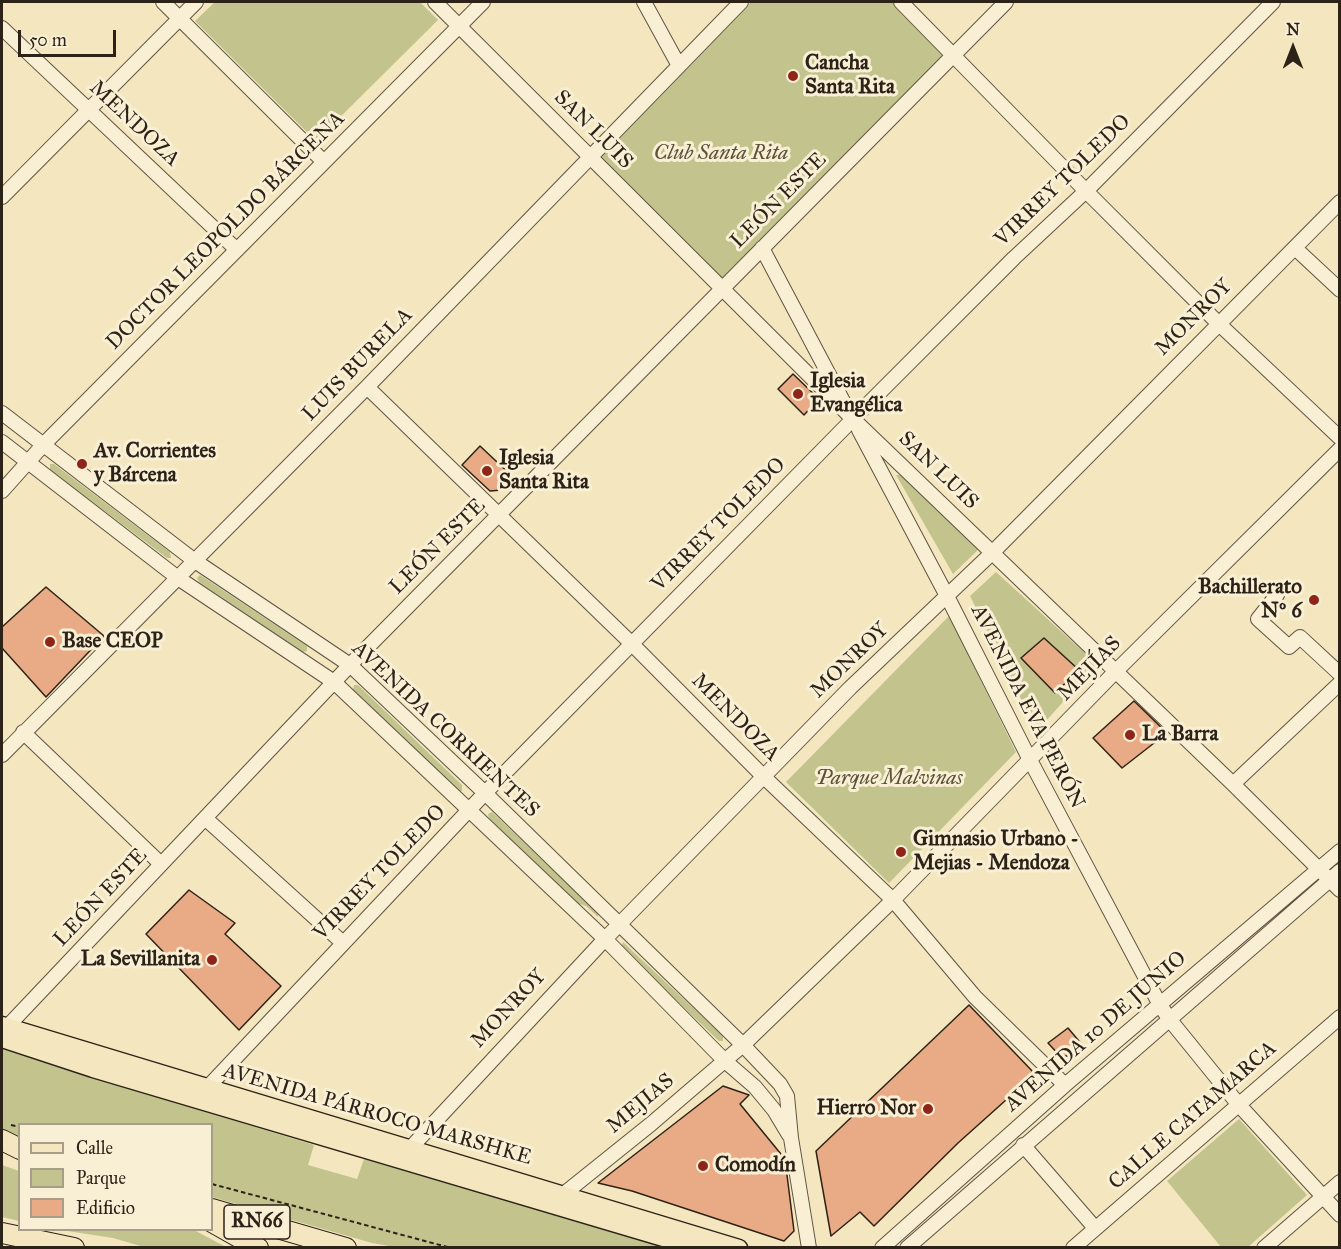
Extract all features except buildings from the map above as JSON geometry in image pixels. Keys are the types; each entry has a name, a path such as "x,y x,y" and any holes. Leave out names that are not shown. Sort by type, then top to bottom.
{"highway":[{"path":"2,1140 18,1149"},
{"path":"2,1146 18,1150"},
{"name":"RN66","path":"213,1209 346,1248"},
{"path":"213,1223 258,1248"},
{"path":"2,1233 74,1248"},
{"path":"303,1235 335,1248"}],"main road":[{"name":"AVENIDA PÁRROCO MARSHKE","path":"3,1030 207,1088 697,1248"},
{"name":"AVENIDA PÁRROCO MARSHKE","path":"3,1030 93,1069 404,1154 565,1193 739,1248"}],"street":[{"path":"163,2 324,162"},
{"path":"2,197 196,2"},
{"name":"SAN LUIS","path":"435,2 853,419 1319,868 1334,875 1340,890"},
{"name":"DOCTOR LEOPOLDO BÁRCENA","path":"2,491 44,444 483,2"},
{"path":"644,2 678,64"},
{"name":"LUIS BURELA","path":"2,755 367,387 678,64 741,2"},
{"path":"901,2 1218,323 1340,438"},
{"name":"LEÓN ESTE","path":"3,1030 350,665 1006,2"},
{"name":"VIRREY TOLEDO","path":"207,1088 485,793 853,419 1014,258 1086,191 1273,2"},
{"name":"MENDOZA","path":"2,28 237,250"},
{"name":"MONROY","path":"404,1154 619,924 850,688 993,552 1340,202"},
{"name":"AVENIDA EVA PERÓN","path":"762,248 947,596 1030,760 1160,1005 1239,1105 1340,1215"},
{"path":"1295,248 1340,290"},
{"name":"MENDOZA","path":"367,387 632,644 764,777 893,900 975,997 1065,1085"},
{"name":"AVENIDA CORRIENTES","path":"2,413 195,561 350,665 485,793 743,1045 780,1084 787,1095 791,1138 809,1248"},
{"name":"AVENIDA CORRIENTES","path":"2,442 178,578 334,682 605,939 725,1061 754,1087 774,1110 791,1138"},
{"name":"MEJÍAS","path":"743,1045 893,900 1116,671 1340,449"},
{"path":"1277,595 1258,619 1289,647 1300,638 1340,674"},
{"path":"1233,784 1340,683"},
{"path":"23,732 161,864"},
{"path":"205,818 343,943"},
{"name":"AVENIDA 10 DE JUNIO","path":"882,1248 1065,1085 1340,851"},
{"name":"AVENIDA 10 DE JUNIO","path":"907,1248 1334,875"},
{"name":"CALLE CATAMARCA","path":"1073,1248 1340,1017"},
{"name":"MEJIAS","path":"565,1193 743,1045"},
{"path":"1023,1145 1095,1228"},
{"path":"1264,1248 1340,1182"}],"path":[{"path":"213,1184 451,1248"}],"green space":[{"path":"215,2 420,2 438,20 316,141 195,21"},
{"name":"Club Santa Rita","path":"751,2 897,2 948,50 721,279 597,156"},
{"path":"50,464 54,464 170,552 171,558 167,558 50,470"},
{"path":"896,475 901,475 980,548 953,574"},
{"path":"996,572 1097,664 1037,731 970,596"},
{"path":"200,575 307,646 307,651 303,652 199,582 197,578"},
{"name":"Parque Malvinas","path":"949,616 1016,752 889,883 786,782"},
{"path":"354,685 358,685 462,785 462,791 458,791 354,692"},
{"path":"492,812 598,913 598,917 586,906 577,903 489,818 488,814"},
{"path":"623,942 723,1036 723,1041 719,1041 621,948"},
{"path":"2,1047 314,1145 308,1165 357,1179 364,1159 671,1247 395,1247 372,1243 213,1197 213,1123 18,1123 18,1136 2,1131"},
{"path":"1239,1119 1307,1195 1248,1247 1221,1247 1167,1181"},
{"path":"2,1165 18,1171 18,1221 2,1217"},
{"path":"68,1231 196,1231 226,1247 144,1247 113,1238"}],"place":[{"name":"Cancha Santa Rita","path":"793,76"},
{"name":"Iglesia Evangélica","path":"798,394"},
{"name":"Av. Corrientes y Bárcena","path":"82,464"},
{"name":"Iglesia Santa Rita","path":"487,471"},
{"name":"Bachillerato Nº 6","path":"1314,600"},
{"name":"Base CEOP","path":"50,642"},
{"name":"La Barra","path":"1130,735"},
{"name":"Gimnasio Urbano - Mejias - Mendoza","path":"901,852"},
{"name":"La Sevillanita","path":"212,960"},
{"name":"Hierro Nor","path":"928,1109"},
{"name":"Comodín","path":"703,1166"}]}
